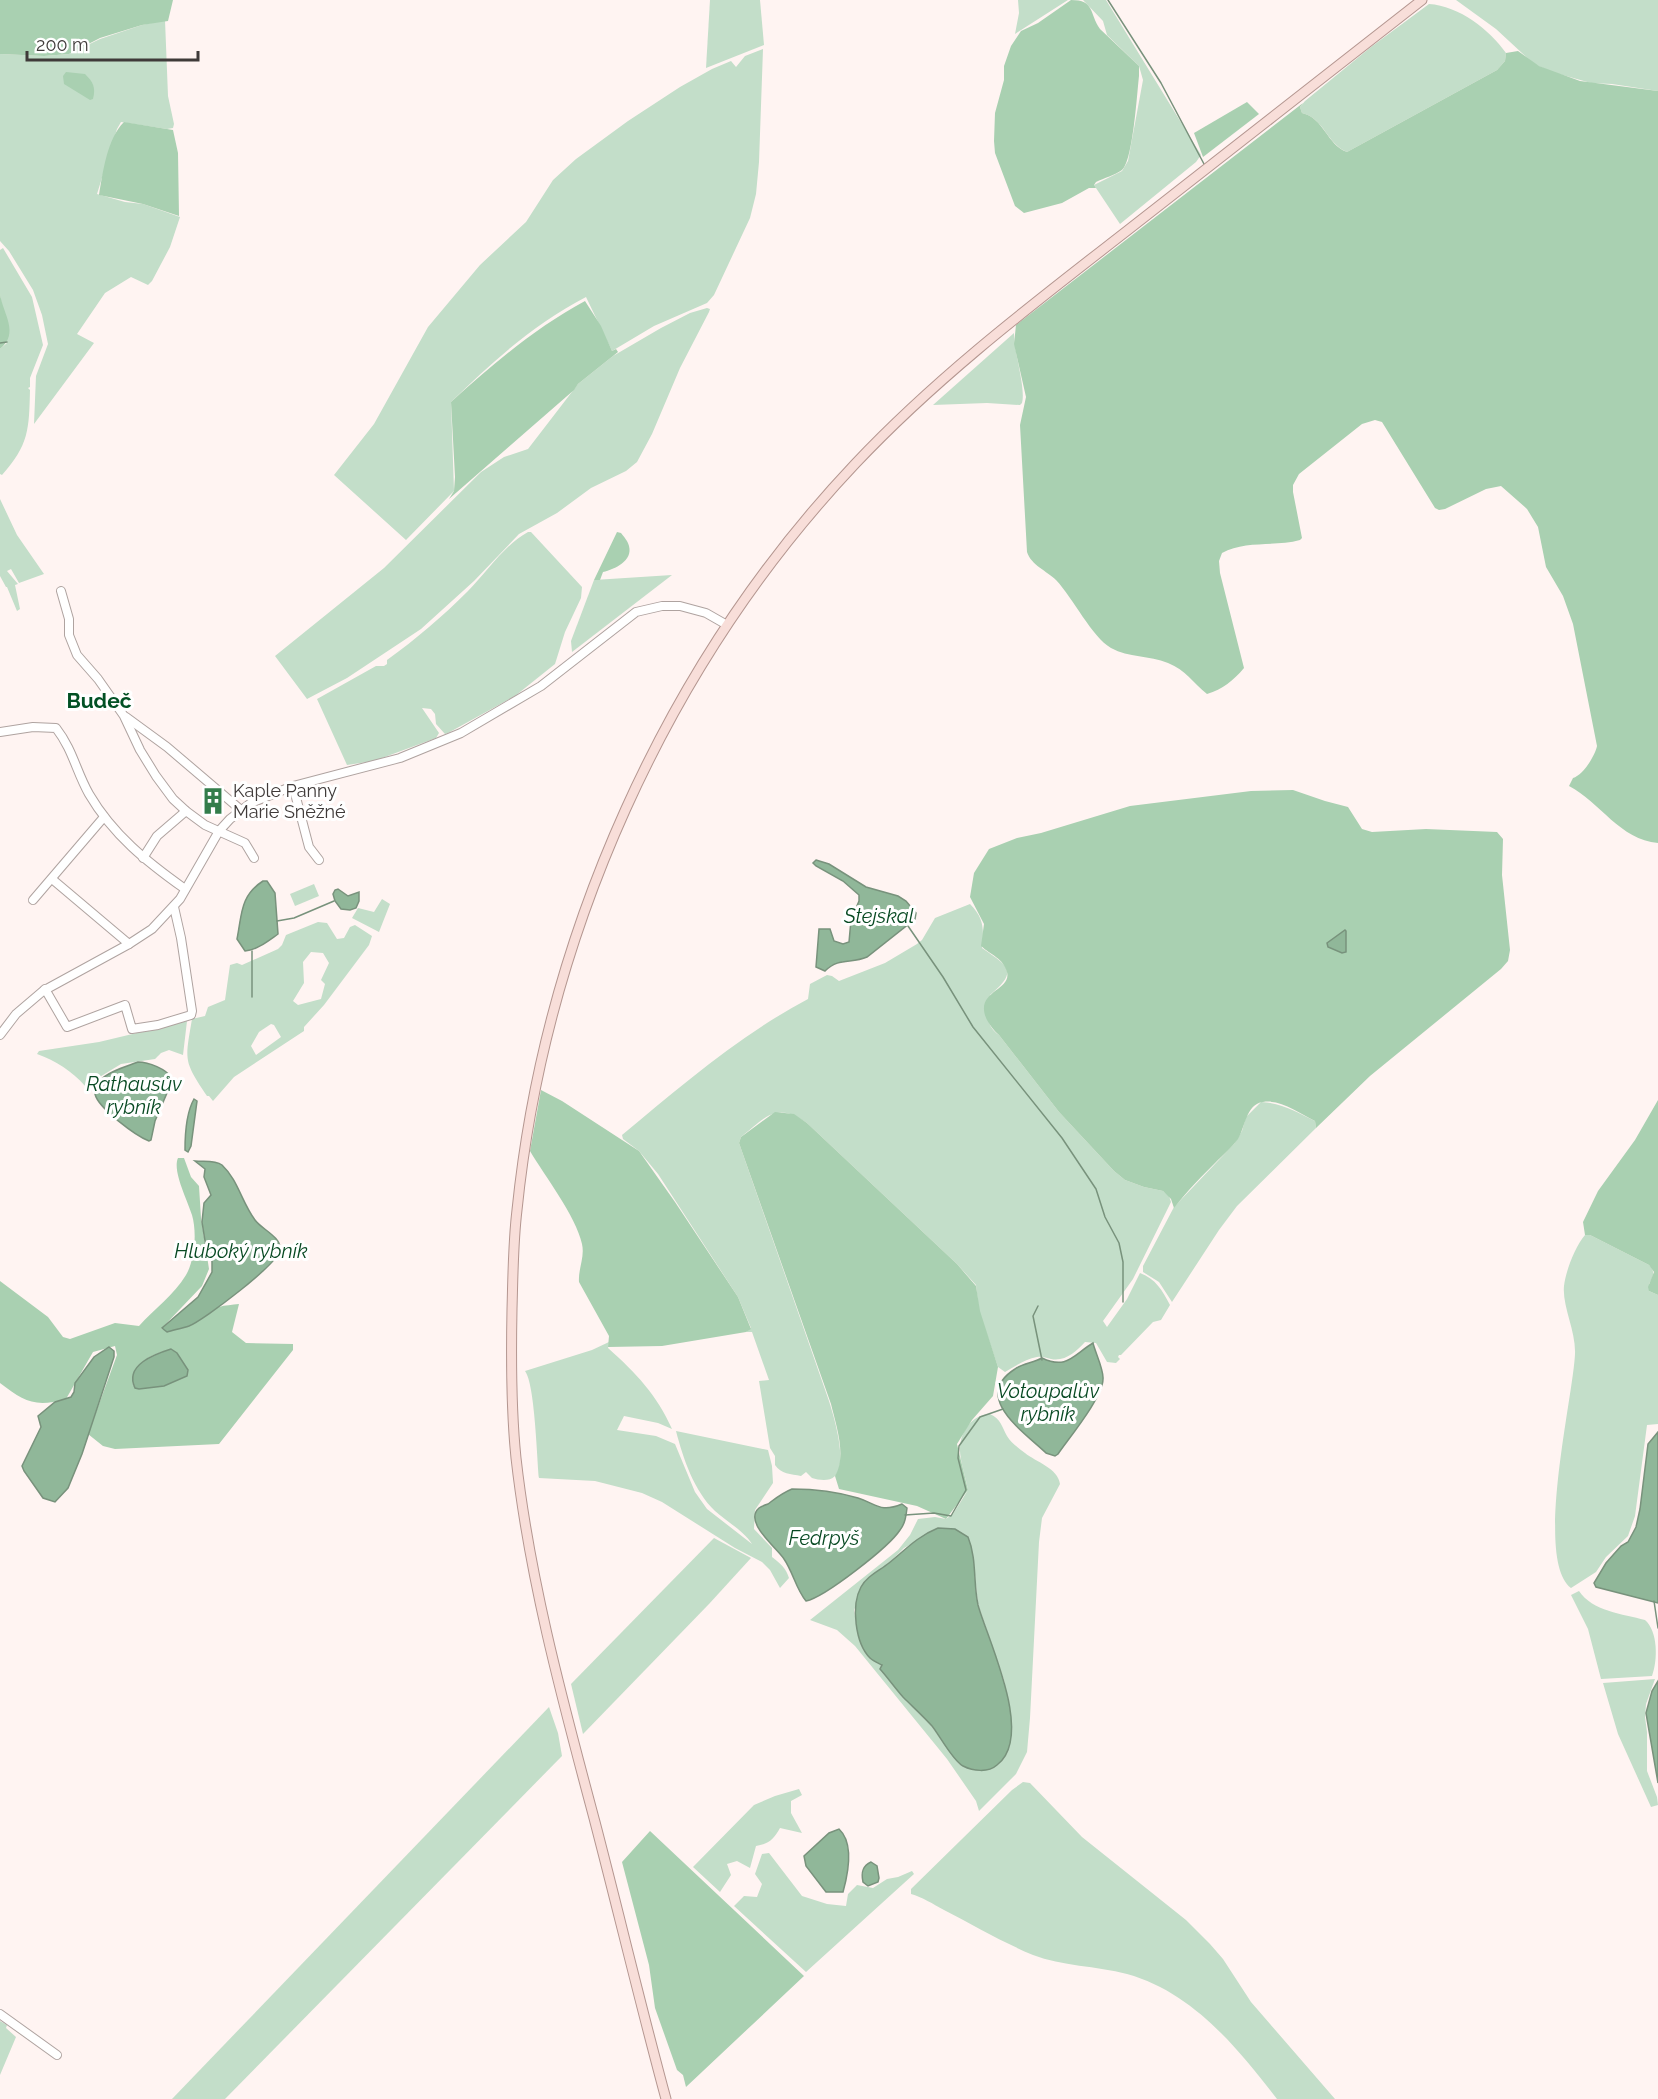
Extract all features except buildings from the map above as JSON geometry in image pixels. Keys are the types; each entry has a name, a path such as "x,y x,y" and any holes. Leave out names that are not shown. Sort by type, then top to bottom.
{"main road":[{"path":"666,2099 555,1672 534,1574 513,1431 511,1327 517,1210 534,1095 558,992 579,928 600,870 656,746 747,595 821,502 861,458 925,395 993,335 1422,0"}],"street":[{"path":"61,591 69,619 69,635 77,655 98,679 124,716 140,750 156,776 173,799 186,811 205,825 245,843 254,858"},
{"path":"0,1035 16,1014 45,989 129,944 152,929 174,907 219,831 241,810 264,797 293,786 400,758 461,733 541,686 636,612 653,607 680,606 706,613 727,625"},
{"path":"124,716 168,747 241,810"},
{"path":"0,732 33,727 56,728 67,743 78,774 104,817 125,842 185,889"},
{"path":"293,786 309,847 319,860"},
{"path":"143,858 157,836 186,811"},
{"path":"33,900 104,817"},
{"path":"52,879 129,944"},
{"path":"45,989 67,1027 125,1005 132,1029 158,1025 191,1015 183,948 174,907"},
{"path":"0,2014 57,2055"}],"shaded area":[{"path":"0,0 173,0 168,21 142,25 100,38 69,54 44,56 0,54"},
{"path":"710,0 760,0 764,45 706,68"},
{"path":"1018,0 1068,0 1015,34 1019,13"},
{"path":"1071,0 1088,5 1100,29 1139,66 1132,141 1126,164 1122,170 1096,182 1094,185 1096,188 1089,188 1062,203 1024,213 1015,206 995,153 995,113 1004,80 1004,66 1011,46 1021,31 1038,23"},
{"path":"1083,0 1106,0 1201,155 1196,162 1120,224 1094,185 1122,171 1128,161 1143,80 1139,66 1107,35 1103,21"},
{"path":"1456,0 1658,0 1658,91 1591,83 1552,72 1534,64 1496,29"},
{"path":"1429,4 1451,9 1482,27 1506,53 1505,61 1497,70 1347,152 1340,148 1316,120 1302,113 1300,107 1371,47"},
{"path":"165,20 168,96 173,128 121,122 97,194 125,202 143,204 180,217 170,247 152,281 148,285 131,277 105,293 77,334 94,343 34,424 36,376 48,344 42,315 33,290 9,251 0,241 0,54 44,56 69,54 100,39"},
{"path":"763,49 756,194 750,218 714,295 707,303 654,326 612,351 586,297 549,319 514,345 451,402 454,491 406,540 334,475 374,424 428,327 480,265 526,222 553,180 576,159 680,87 731,61 736,67 745,56"},
{"path":"1518,51 1539,66 1580,81 1658,91 1658,843 1632,835 1621,828 1569,786 1573,778 1588,765 1597,746 1573,624 1563,596 1546,567 1538,527 1527,509 1501,486 1486,489 1445,509 1435,508 1382,422 1375,420 1362,424 1299,474 1293,485 1293,492 1302,538 1300,540 1240,546 1222,553 1219,561 1220,573 1244,668 1227,684 1213,692 1207,694 1185,673 1168,663 1118,651 1104,643 1056,580 1036,564 1027,552 1020,425 1026,397 1014,344 1016,325 1303,103 1300,107 1302,113 1316,120 1335,144 1347,152 1497,70 1505,61 1506,53"},
{"path":"66,72 85,74 93,85 93,99 90,100 64,84 63,76"},
{"path":"1247,102 1259,114 1203,157 1194,133"},
{"path":"124,122 173,130 178,153 179,216 143,204 99,195 104,166 113,137"},
{"path":"3,248 32,297 43,345 28,388 30,404 26,436 18,455 2,475 0,474 0,349 7,343 0,294 0,250"},
{"path":"0,294 10,330 6,343 0,349"},
{"path":"585,301 601,326 612,351 616,349 618,352 578,384 574,390 449,499 454,491 455,477 451,402 515,347"},
{"path":"710,309 709,312 680,368 652,434 637,462 626,471 591,488 557,513 519,534 474,581 421,629 347,678 307,699 275,656 384,568 481,472 504,457 528,449 578,384 613,356 690,313"},
{"path":"1014,333 1023,397 1020,405 987,403 933,405"},
{"path":"0,499 17,535 44,574 19,583 11,569 7,571 18,584 15,585 20,609 17,611 0,576"},
{"path":"531,532 582,587 581,598 565,632 555,664 515,696 445,734 436,724 435,714 431,709 422,708 439,733 436,738 374,761 347,765 317,699 376,666 387,664 387,660 419,636 475,584 503,551"},
{"path":"617,532 621,533 628,544 630,551 628,556 622,564 603,572 600,580 594,580"},
{"path":"672,575 572,652 571,641 594,580"},
{"path":"1293,790 1348,807 1362,829 1372,832 1426,829 1497,832 1503,839 1502,875 1510,950 1508,961 1370,1076 1316,1128 1315,1121 1283,1105 1270,1102 1257,1104 1249,1112 1236,1142 1195,1183 1174,1208 1171,1199 1163,1191 1125,1180 1114,1171 1059,1112 987,1020 984,1010 985,1003 988,997 1004,983 1007,972 1000,960 981,946 984,924 970,897 974,873 989,849 1017,838 1130,806 1251,791"},
{"path":"314,884 319,896 295,906 290,894"},
{"path":"382,899 390,904 379,932 352,918 358,908 374,912"},
{"path":"970,904 982,924 982,948 1004,964 1007,969 1005,980 990,995 988,1017 991,1027 1059,1112 1114,1171 1125,1180 1163,1191 1169,1196 1171,1202 1133,1279 1103,1321 1107,1327 1127,1299 1140,1273 1150,1278 1158,1286 1170,1305 1161,1320 1153,1322 1119,1355 1120,1359 1116,1363 1107,1362 1096,1343 1085,1342 1074,1352 1061,1359 1033,1358 1005,1372 998,1367 979,1311 976,1285 957,1264 807,1123 787,1113 772,1114 741,1137 739,1143 829,1401 837,1428 840,1451 839,1470 830,1479 812,1478 806,1472 801,1476 786,1473 775,1465 775,1456 770,1448 759,1381 769,1380 752,1332 746,1332 751,1328 738,1297 658,1174 639,1151 623,1139 622,1135 735,1045 808,999 810,984 827,975 839,981 885,963 922,940 935,918"},
{"path":"318,922 327,923 337,939 344,938 350,927 355,925 372,936 369,945 324,1005 304,1027 304,1031 234,1077 213,1101 199,1084 188,1060 192,1019 205,1016 208,1007 225,1000 230,965 237,963 242,965 278,949 286,935","holes":["311,952 323,953 329,963 321,980 325,984 321,999 298,1005 293,1001 304,983 303,962","271,1024 281,1037 256,1055 251,1046 259,1032"]},
{"path":"187,1021 183,1055 169,1050 161,1053 155,1059 121,1064 85,1086 63,1067 37,1054 39,1051 99,1042"},
{"path":"541,1090 639,1151 738,1297 751,1329 746,1332 662,1346 608,1347 609,1336 579,1282 583,1249 579,1233 567,1209 530,1151"},
{"path":"1658,1100 1658,1295 1649,1291 1648,1287 1654,1272 1649,1265 1590,1235 1585,1235 1583,1222 1598,1191 1635,1140"},
{"path":"1261,1102 1296,1111 1315,1121 1316,1128 1237,1206 1172,1302 1159,1282 1143,1272 1143,1266 1174,1207 1234,1144 1242,1131 1246,1117"},
{"path":"775,1112 794,1114 807,1123 957,1264 976,1286 980,1311 998,1367 993,1396 972,1420 957,1444 968,1490 946,1519 917,1506 839,1489 835,1476 840,1450 831,1404 739,1143 741,1137"},
{"path":"178,1158 184,1158 191,1177 199,1186 201,1218 209,1269 202,1286 161,1329 178,1329 219,1307 239,1304 232,1332 246,1343 293,1344 293,1350 219,1444 115,1449 103,1446 88,1434 117,1355 115,1346 93,1352 66,1399 37,1403 23,1398 0,1383 0,1281 48,1317 63,1337 70,1339 115,1323 139,1326 176,1289 186,1275 191,1262 194,1222 179,1178","holes":["171,1349 177,1353 188,1370 187,1376 133,1386 133,1378 144,1360"]},
{"path":"1585,1235 1590,1235 1649,1265 1653,1270 1649,1291 1658,1295 1658,1424 1647,1425 1635,1516 1628,1536 1606,1557 1596,1572 1571,1588 1560,1571 1556,1546 1555,1513 1575,1354 1564,1286 1572,1259"},
{"path":"609,1342 608,1348 645,1385 660,1406 672,1429 658,1423 624,1416 617,1430 656,1436 675,1444 695,1492 707,1509 752,1544 715,1511 701,1494 686,1463 676,1431 768,1450 773,1483 755,1510 754,1529 772,1548 772,1557 788,1574 789,1578 780,1588 770,1570 762,1562 735,1548 662,1502 642,1493 595,1481 539,1478 533,1406 525,1371 592,1350"},
{"path":"990,1414 997,1418 1011,1441 1051,1470 1060,1484 1042,1518 1039,1542 1027,1752 1016,1774 979,1811 976,1801 947,1759 855,1646 837,1630 810,1620 898,1550 910,1535 918,1519 935,1517 946,1519 953,1514 968,1490 961,1457 961,1441 969,1424","holes":["942,1528 968,1537 973,1555 978,1604 1004,1680 1011,1722 1010,1745 1002,1761 977,1770 959,1764 930,1724 902,1695 882,1665 858,1636 854,1610 868,1579 904,1548"]},
{"path":"714,1538 751,1558 583,1734 571,1684"},
{"path":"1579,1591 1585,1598 1600,1607 1645,1620 1655,1638 1656,1646 1652,1676 1601,1679 1588,1629 1571,1595"},
{"path":"1655,1679 1646,1704 1645,1717 1647,1771 1658,1805 1651,1807 1618,1734 1603,1683"},
{"path":"549,1707 558,1733 562,1756 225,2099 172,2099"},
{"path":"1023,1782 1030,1783 1082,1837 1186,1920 1210,1944 1223,1959 1251,2002 1335,2099 1277,2099 1229,2041 1192,2008 1172,1994 1150,1982 1127,1974 1033,1955 911,1894 911,1889 1012,1790"},
{"path":"799,1789 802,1795 791,1801 791,1813 802,1833 780,1828 771,1840 756,1846 750,1868 737,1861 727,1864 731,1875 720,1892 693,1867 754,1805"},
{"path":"650,1831 804,1976 686,2087 683,2075 677,2070 655,2008 649,1965 622,1862"},
{"path":"769,1853 802,1896 827,1904 846,1906 848,1894 857,1885 873,1888 887,1879 912,1871 914,1874 806,1972 734,1906 744,1896 757,1897 762,1884 755,1874 762,1854"},
{"path":"0,2021 7,2025 6,2028 16,2037 0,2075"}],"water":[{"name":"Stejskal","path":"816,860 829,864 866,887 898,896 906,901 916,913 915,919 867,957 840,962 825,971 816,967 819,929 830,929 834,941 843,944 849,942 851,920 859,901 859,895 843,881 816,866 813,863"},
{"path":"263,881 267,881 275,893 278,934 258,947 245,951 237,939 243,906 250,893"},
{"path":"338,889 348,896 359,892 356,908 341,909 333,894"},
{"path":"1345,930 1346,952 1342,953 1328,947 1327,943"},
{"name":"Rathausův rybník","path":"138,1062 157,1067 172,1078 149,1141 127,1128 110,1114 95,1094 100,1081 107,1075"},
{"path":"194,1099 197,1101 191,1146 188,1152 185,1150 186,1124"},
{"name":"Hluboký rybník","path":"195,1161 222,1165 232,1178 255,1220 275,1237 280,1250 267,1267 224,1303 197,1322 167,1332 162,1328 198,1297 212,1272 212,1261 207,1253 202,1222 204,1203 211,1195 204,1177 205,1169"},
{"name":"Votoupalův rybník","path":"1093,1343 1102,1371 1102,1387 1092,1406 1058,1454 1055,1456 1046,1453 1006,1414 998,1391 1003,1380 1018,1367 1042,1358 1064,1362"},
{"path":"109,1347 114,1351 114,1357 82,1454 68,1488 55,1502 43,1498 22,1466 41,1427 38,1416 55,1402 71,1397 75,1383 94,1357"},
{"path":"171,1349 177,1353 188,1370 187,1376 164,1386 135,1388 133,1380 137,1367 150,1357"},
{"path":"1658,1432 1658,1603 1596,1587 1594,1583 1606,1563 1621,1546 1628,1542 1636,1527 1648,1444"},
{"name":"Fedrpyš","path":"792,1489 842,1494 883,1508 902,1504 907,1508 905,1520 894,1538 870,1559 827,1591 806,1601 784,1559 763,1535 755,1520 755,1514 759,1508"},
{"path":"938,1528 955,1529 968,1537 973,1554 978,1605 1006,1688 1011,1733 1008,1751 997,1765 985,1770 967,1768 955,1759 932,1726 903,1697 880,1669 882,1665 870,1658 861,1643 856,1624 856,1604 864,1583 918,1539"},
{"path":"1658,1681 1658,1783 1646,1713 1652,1691"},
{"path":"839,1829 847,1842 849,1859 847,1877 843,1892 826,1892 806,1866 804,1856 829,1833"},
{"path":"871,1862 877,1866 879,1878 878,1882 868,1886 863,1882 862,1873"}],"waterway":[{"path":"1108,0 1161,83 1204,164"},
{"path":"0,343 7,342"},
{"path":"277,921 294,918 334,901"},
{"path":"908,926 943,977 973,1027 1062,1138 1096,1189 1105,1217 1119,1243 1123,1262 1123,1302"},
{"path":"252,951 252,997"},
{"path":"1038,1306 1033,1316 1042,1360"},
{"path":"905,1515 934,1513 951,1516 966,1490 958,1458 959,1446 980,1417 1003,1409"},
{"path":"1654,1601 1658,1628"}],"place":[{"name":"Kaple Panny Marie Sněžné","path":"213,801"}],"district":[{"name":"Budeč","path":"99,701"}]}
